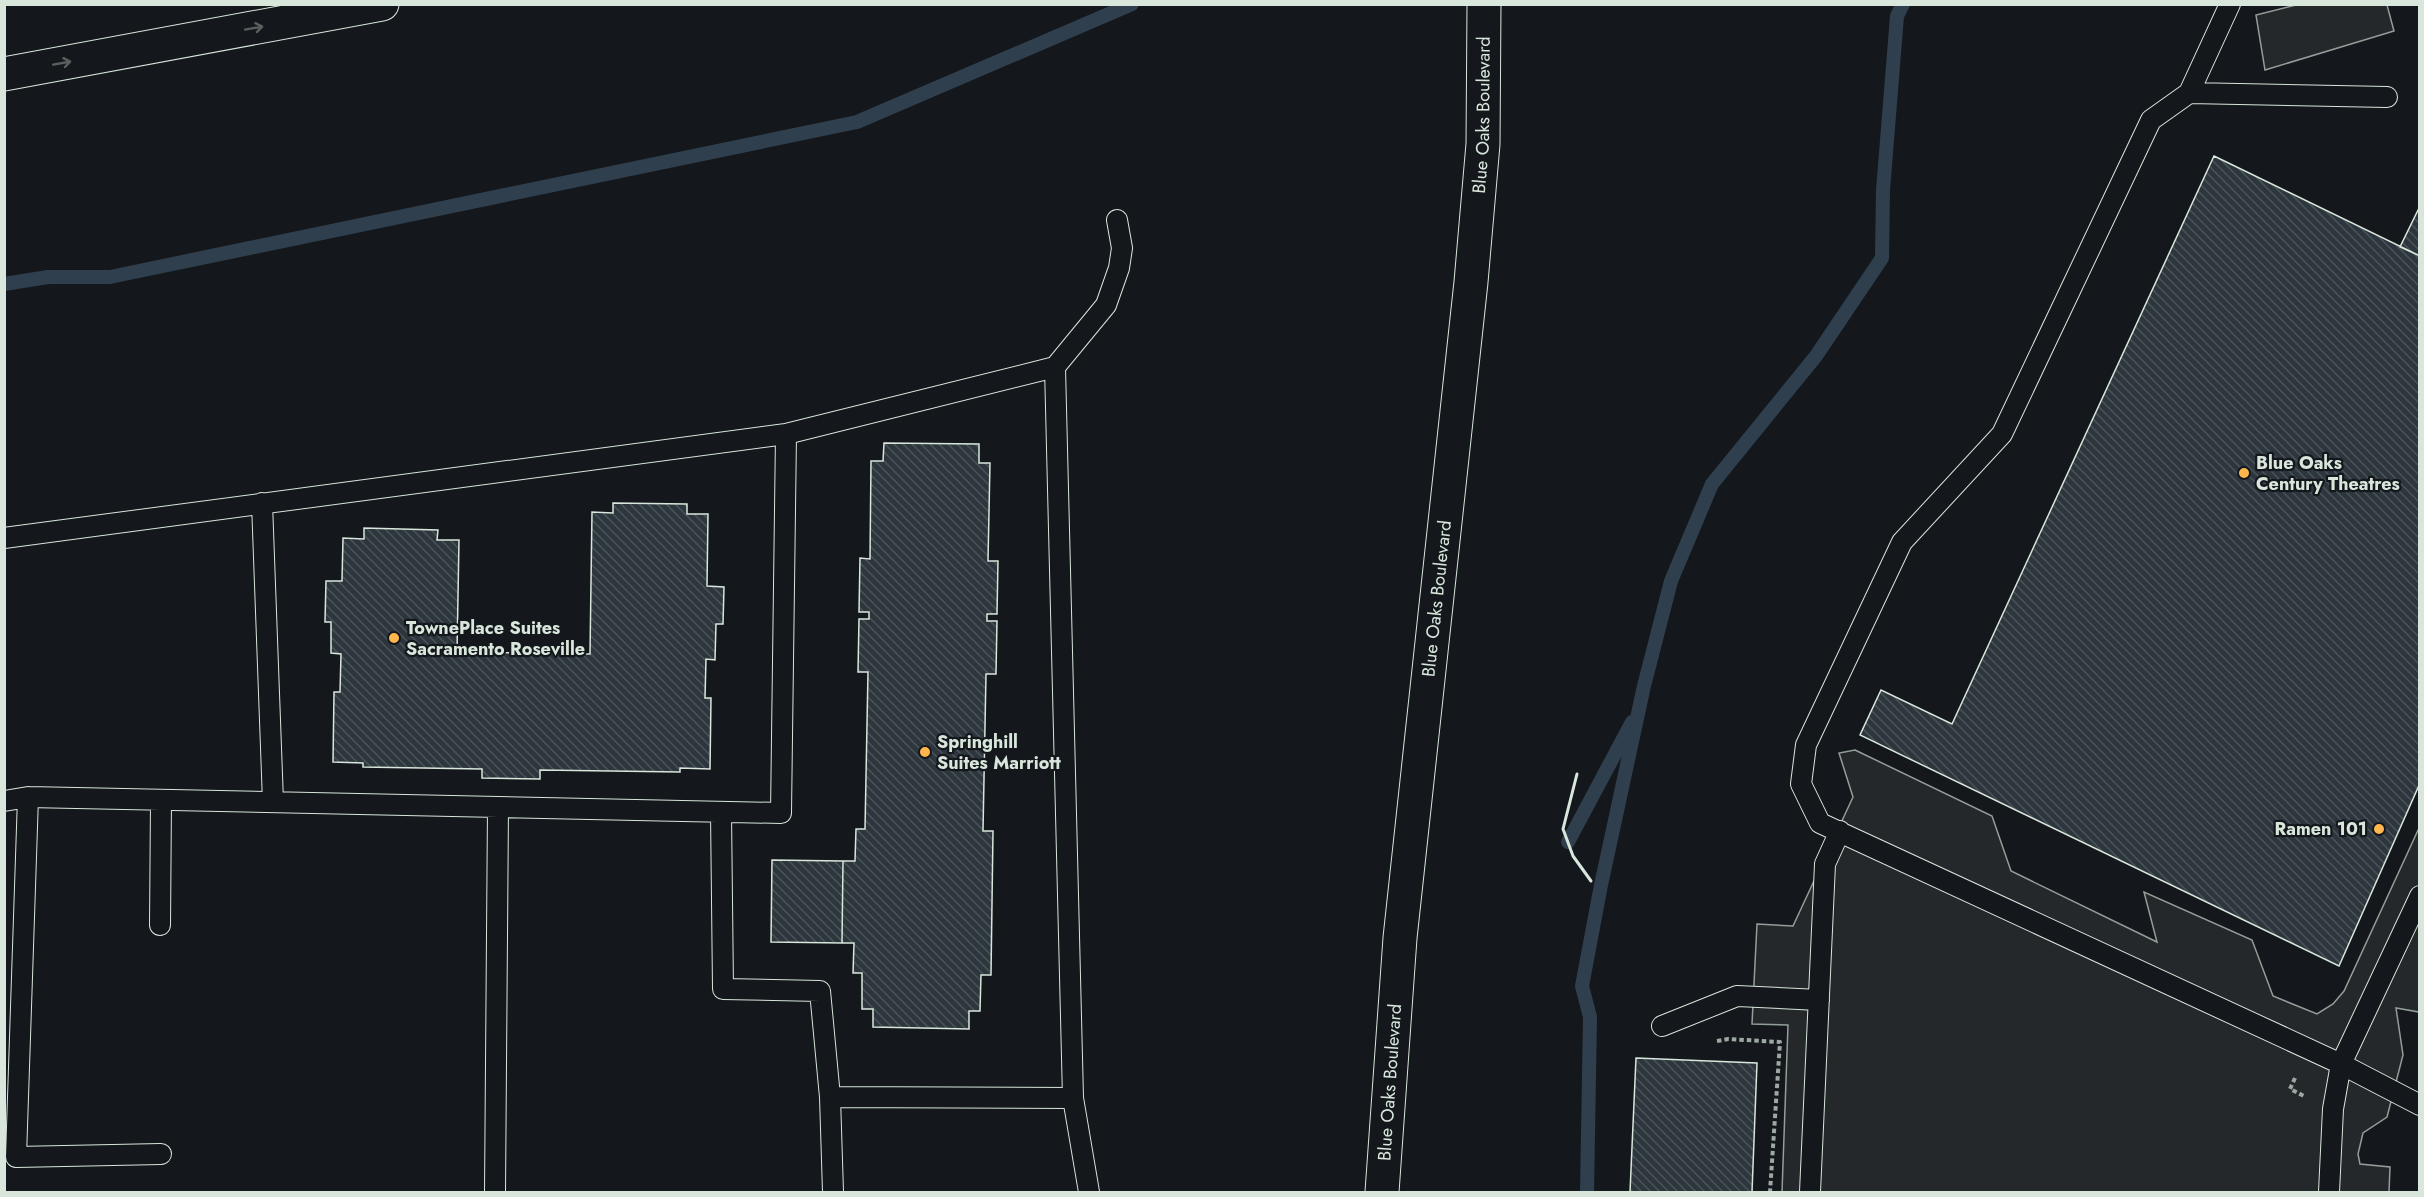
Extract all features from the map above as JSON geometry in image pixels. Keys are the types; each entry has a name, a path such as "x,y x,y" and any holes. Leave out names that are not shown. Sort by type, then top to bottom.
{"main road":[{"path":"4,74 382,4"},
{"name":"Blue Oaks Boulevard","path":"1382,1192 1400,938 1468,305 1483,144 1484,4"}],"lane":[{"path":"2230,4 2189,93 2151,120 2002,434 1902,542 1806,746 1801,784 1820,823 2341,1064 2420,1105"},
{"path":"2189,93 2387,97"},
{"path":"4,538 786,434 1055,367 1106,305 1122,248 1117,220"},
{"path":"1055,367 1072,1098 1089,1192"},
{"path":"4,801 28,797 781,813 786,434"},
{"path":"262,503 273,802"},
{"path":"28,797 16,1157 161,1154"},
{"path":"160,925 161,800"},
{"path":"495,1192 498,807"},
{"path":"721,812 723,989 820,991 830,1097 833,1192"},
{"path":"1810,1192 1825,864 1840,831"},
{"path":"2330,1192 2333,1109 2341,1064 2420,896"},
{"path":"1662,1026 1737,996 1819,1000"},
{"path":"830,1097 1072,1098"}],"path":[{"path":"1706,1044 1728,1039 1780,1042 1770,1192"},
{"path":"2295,1077 2290,1089 2308,1098"}],"shaded area":[{"path":"2296,5 2387,5 2394,31 2265,70 2256,15"},
{"path":"1855,750 1992,816 2011,871 2157,942 2144,892 2252,940 2273,996 2317,1014 2333,1004 2344,991 2419,828 2419,1012 2396,1008 2403,1055 2387,1117 2363,1133 2358,1154 2360,1164 2390,1167 2389,1192 1782,1192 1788,1025 1752,1024 1757,924 1793,926 1853,797 1839,753"}],"building":[{"name":"Blue Oaks Century Theatres","path":"2214,156 2420,256 2420,783 2339,966 1860,735 1881,690 1952,724"},
{"path":"2420,206 2420,256 2400,247"},
{"name":"Springhill Suites Marriott","path":"884,443 979,444 979,463 990,463 988,561 998,561 997,614 987,614 987,621 997,621 996,674 986,674 983,831 993,831 991,975 981,975 980,1011 969,1011 969,1029 873,1027 873,1009 862,1009 862,973 853,973 854,943 842,943 843,861 855,861 856,829 865,829 868,672 858,672 859,619 869,619 869,612 859,612 860,558 870,559 871,461 883,461"},
{"name":"TownePlace Suites Sacramento Roseville","path":"613,503 687,504 687,514 708,514 707,586 724,587 723,624 716,624 715,660 706,659 705,698 711,698 710,769 680,768 680,772 540,770 540,779 482,778 482,769 363,767 363,763 333,762 334,692 340,692 341,654 331,653 331,622 325,622 326,581 342,581 343,538 364,539 364,528 438,530 437,540 459,540 457,652 590,654 592,512 613,513"},
{"path":"772,860 843,861 842,943 771,942"},
{"path":"1636,1058 1757,1063 1752,1192 1630,1192"}],"waterway":[{"path":"4,284 48,277 110,277 857,122 1132,4"},
{"path":"1587,1192 1590,1017 1582,986 1601,885 1644,686 1671,581 1712,484 1816,356 1882,258 1883,190 1897,16 1903,4"},
{"path":"1568,842 1632,722"}],"wall":[{"path":"1577,774 1563,829 1573,856 1591,881"}],"place":[{"name":"Blue Oaks Century Theatres","path":"2244,473"},
{"name":"TownePlace Suites Sacramento Roseville","path":"394,638"},
{"name":"Springhill Suites Marriott","path":"925,752"},
{"name":"Ramen 101","path":"2379,829"}]}
